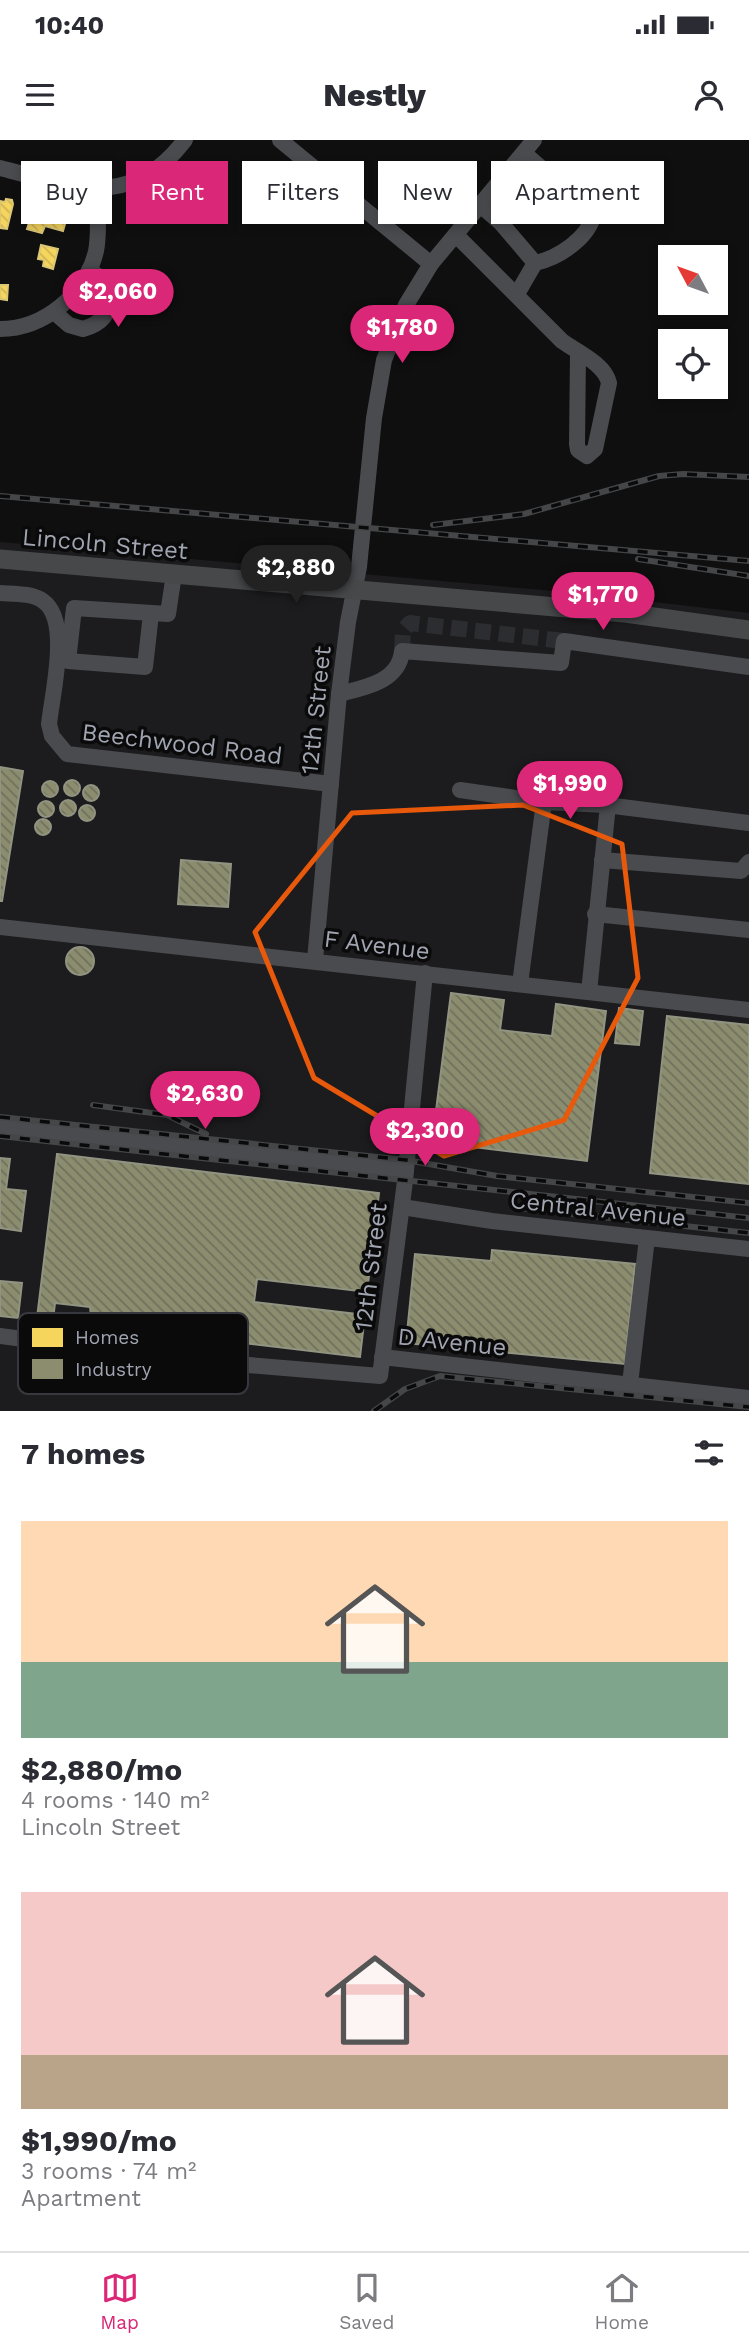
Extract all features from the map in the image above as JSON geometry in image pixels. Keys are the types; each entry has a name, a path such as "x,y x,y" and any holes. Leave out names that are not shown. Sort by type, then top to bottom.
{"main road":[{"name":"Lincoln Street","path":"0,559 625,613 749,630"}],"street":[{"path":"112,185 148,174 164,164 185,140"},
{"path":"280,140 431,264"},
{"path":"516,294 535,263 553,259 569,248 594,214 529,146"},
{"name":"12th Street","path":"315,960 339,694 348,622 356,590 379,382 400,318 431,264 529,146"},
{"path":"0,168 21,173"},
{"path":"480,205 501,223 535,263"},
{"path":"0,329 18,327 54,312 72,295 89,270 98,224"},
{"path":"456,234 562,341 578,352 607,376 609,383 595,449 587,456 578,450 577,444 578,352"},
{"path":"54,312 69,325 83,329 102,320 108,312 110,293 98,276 89,270"},
{"path":"151,614 145,667 68,661 74,608 168,614 174,574"},
{"name":"Beechwood Road","path":"0,593 32,596 52,609 59,631 50,724 52,736 67,754 331,784"},
{"path":"339,694 375,686 401,659 402,651 561,663 564,641 749,667"},
{"path":"460,790 544,802 608,805 749,823"},
{"path":"520,984 544,802"},
{"path":"589,992 608,805"},
{"path":"602,860 741,871 749,862"},
{"path":"596,914 749,930"},
{"name":"F Avenue","path":"0,927 749,1010"},
{"name":"12th Street","path":"382,1357 402,1207 425,973"},
{"path":"0,1126 406,1170"},
{"name":"Central Avenue","path":"402,1207 749,1249"},
{"path":"630,1384 647,1238"},
{"name":"D Avenue","path":"0,1336 18,1338"},
{"name":"D Avenue","path":"248,1365 380,1376 382,1357 749,1398"},
{"path":"711,1411 713,1394"}],"highlighted area":[{"path":"523,805 622,844 638,978 564,1120 444,1156 314,1078 255,932 352,813"}],"shaded area":[{"path":"0,542 577,593 749,613 749,1411 0,1411"}],"building: Homes":[{"path":"6,199 12,200 13,204 7,229 0,228 0,201 5,202"},
{"path":"29,224 65,224 63,231 45,226 42,233 27,229"},
{"path":"41,245 58,249 53,269 43,266 44,260 38,259"},
{"path":"0,285 8,285 7,300 0,299"}],"building: Industry":[{"path":"0,767 23,771 2,901 0,901"},
{"path":"72,780 78,782 78,794 72,796 66,794 64,788 66,782"},
{"path":"50,781 56,783 56,795 50,797 44,795 42,789 44,783"},
{"path":"91,785 97,787 97,799 91,801 85,799 83,793 85,787"},
{"path":"68,800 74,802 74,814 68,816 62,814 60,808 62,802"},
{"path":"46,801 52,803 52,815 46,817 40,815 38,809 40,803"},
{"path":"87,805 93,807 93,819 87,821 81,819 79,813 81,807"},
{"path":"43,819 49,821 49,833 43,835 37,833 35,827 37,821"},
{"path":"181,860 231,864 228,907 178,904"},
{"path":"80,947 90,951 94,961 90,971 80,975 70,971 66,961 70,951"},
{"path":"451,993 504,1000 500,1030 552,1036 556,1004 606,1011 587,1161 432,1142"},
{"path":"619,1008 643,1011 639,1045 615,1043"},
{"path":"667,1016 749,1025 749,1184 650,1173"},
{"path":"57,1154 379,1193 367,1292 257,1279 254,1302 365,1315 360,1357 248,1344 248,1313 91,1313 90,1307 55,1303 54,1313 38,1313"},
{"path":"0,1158 10,1159 6,1189 26,1191 21,1231 0,1228"},
{"path":"492,1250 635,1264 625,1364 406,1343 415,1254 491,1261"},
{"path":"0,1281 22,1283 18,1318 0,1316"}],"tunnel":[{"path":"402,651 403,631 410,623 564,641"}],"railway":[{"path":"433,525 524,514 659,476 683,474 749,477"},
{"path":"0,496 749,561"},
{"path":"638,559 749,576"},
{"path":"93,1105 167,1115 206,1134"},
{"path":"0,1117 406,1160 497,1176 749,1203"},
{"path":"0,1136 749,1218"},
{"path":"519,1208 749,1233"},
{"path":"374,1411 405,1389 440,1376 749,1407"}]}
